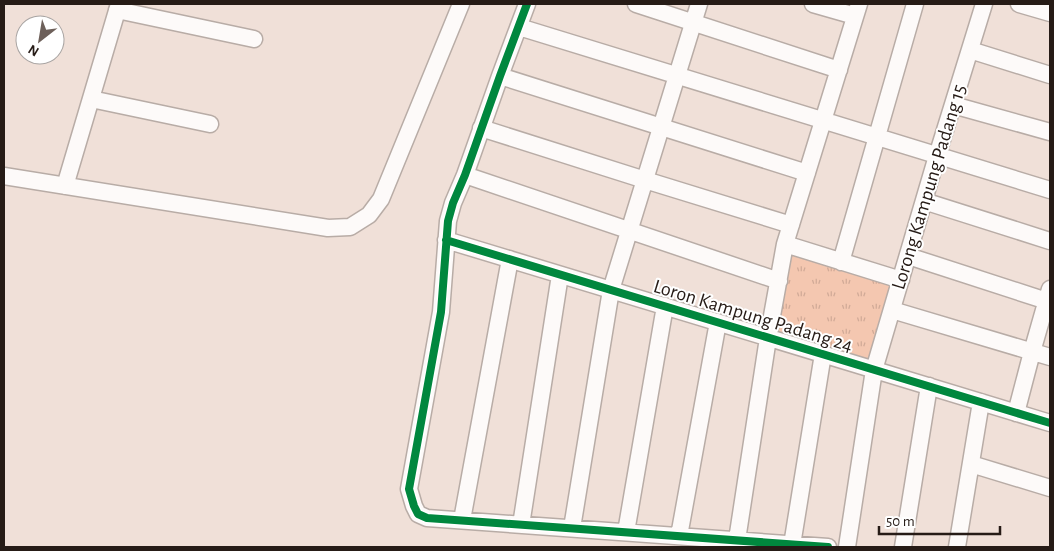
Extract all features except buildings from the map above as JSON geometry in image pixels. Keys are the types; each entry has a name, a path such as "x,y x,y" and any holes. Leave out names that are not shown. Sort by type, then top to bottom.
{"street":[{"path":"4,176 328,228 350,227 369,215 381,199 461,4"},
{"path":"527,4 448,221 442,312 408,489 418,514 427,518 828,547"},
{"path":"636,4 839,70"},
{"path":"572,528 611,290 699,4"},
{"path":"737,540 768,338 785,244 857,10 813,4"},
{"path":"841,262 915,4"},
{"name":"Lorong Kampung Padang 15","path":"847,547 874,370 984,4"},
{"path":"1019,4 1050,13"},
{"path":"65,186 118,7 254,39"},
{"path":"519,27 1050,190"},
{"path":"970,50 1050,75"},
{"path":"500,76 807,173"},
{"path":"90,100 210,124"},
{"path":"953,105 1050,132"},
{"path":"481,128 791,225"},
{"path":"465,175 779,281"},
{"path":"924,201 1050,242"},
{"name":"Loron Kampung Padang 24","path":"446,240 1050,423"},
{"path":"785,244 901,280"},
{"path":"908,256 1049,297 1016,413"},
{"path":"462,520 510,259"},
{"path":"521,525 560,275"},
{"path":"626,532 665,306"},
{"path":"892,310 1050,357"},
{"path":"679,536 718,322"},
{"path":"792,545 823,354"},
{"path":"903,547 929,386"},
{"path":"956,547 981,402"},
{"path":"971,464 1050,488"}],"green space":[{"path":"785,244 901,280 874,370 768,338"}],"cycle path":[{"path":"527,4 448,221 441,312 409,489 418,514 427,518 828,547"},
{"path":"446,240 1050,423"}]}
